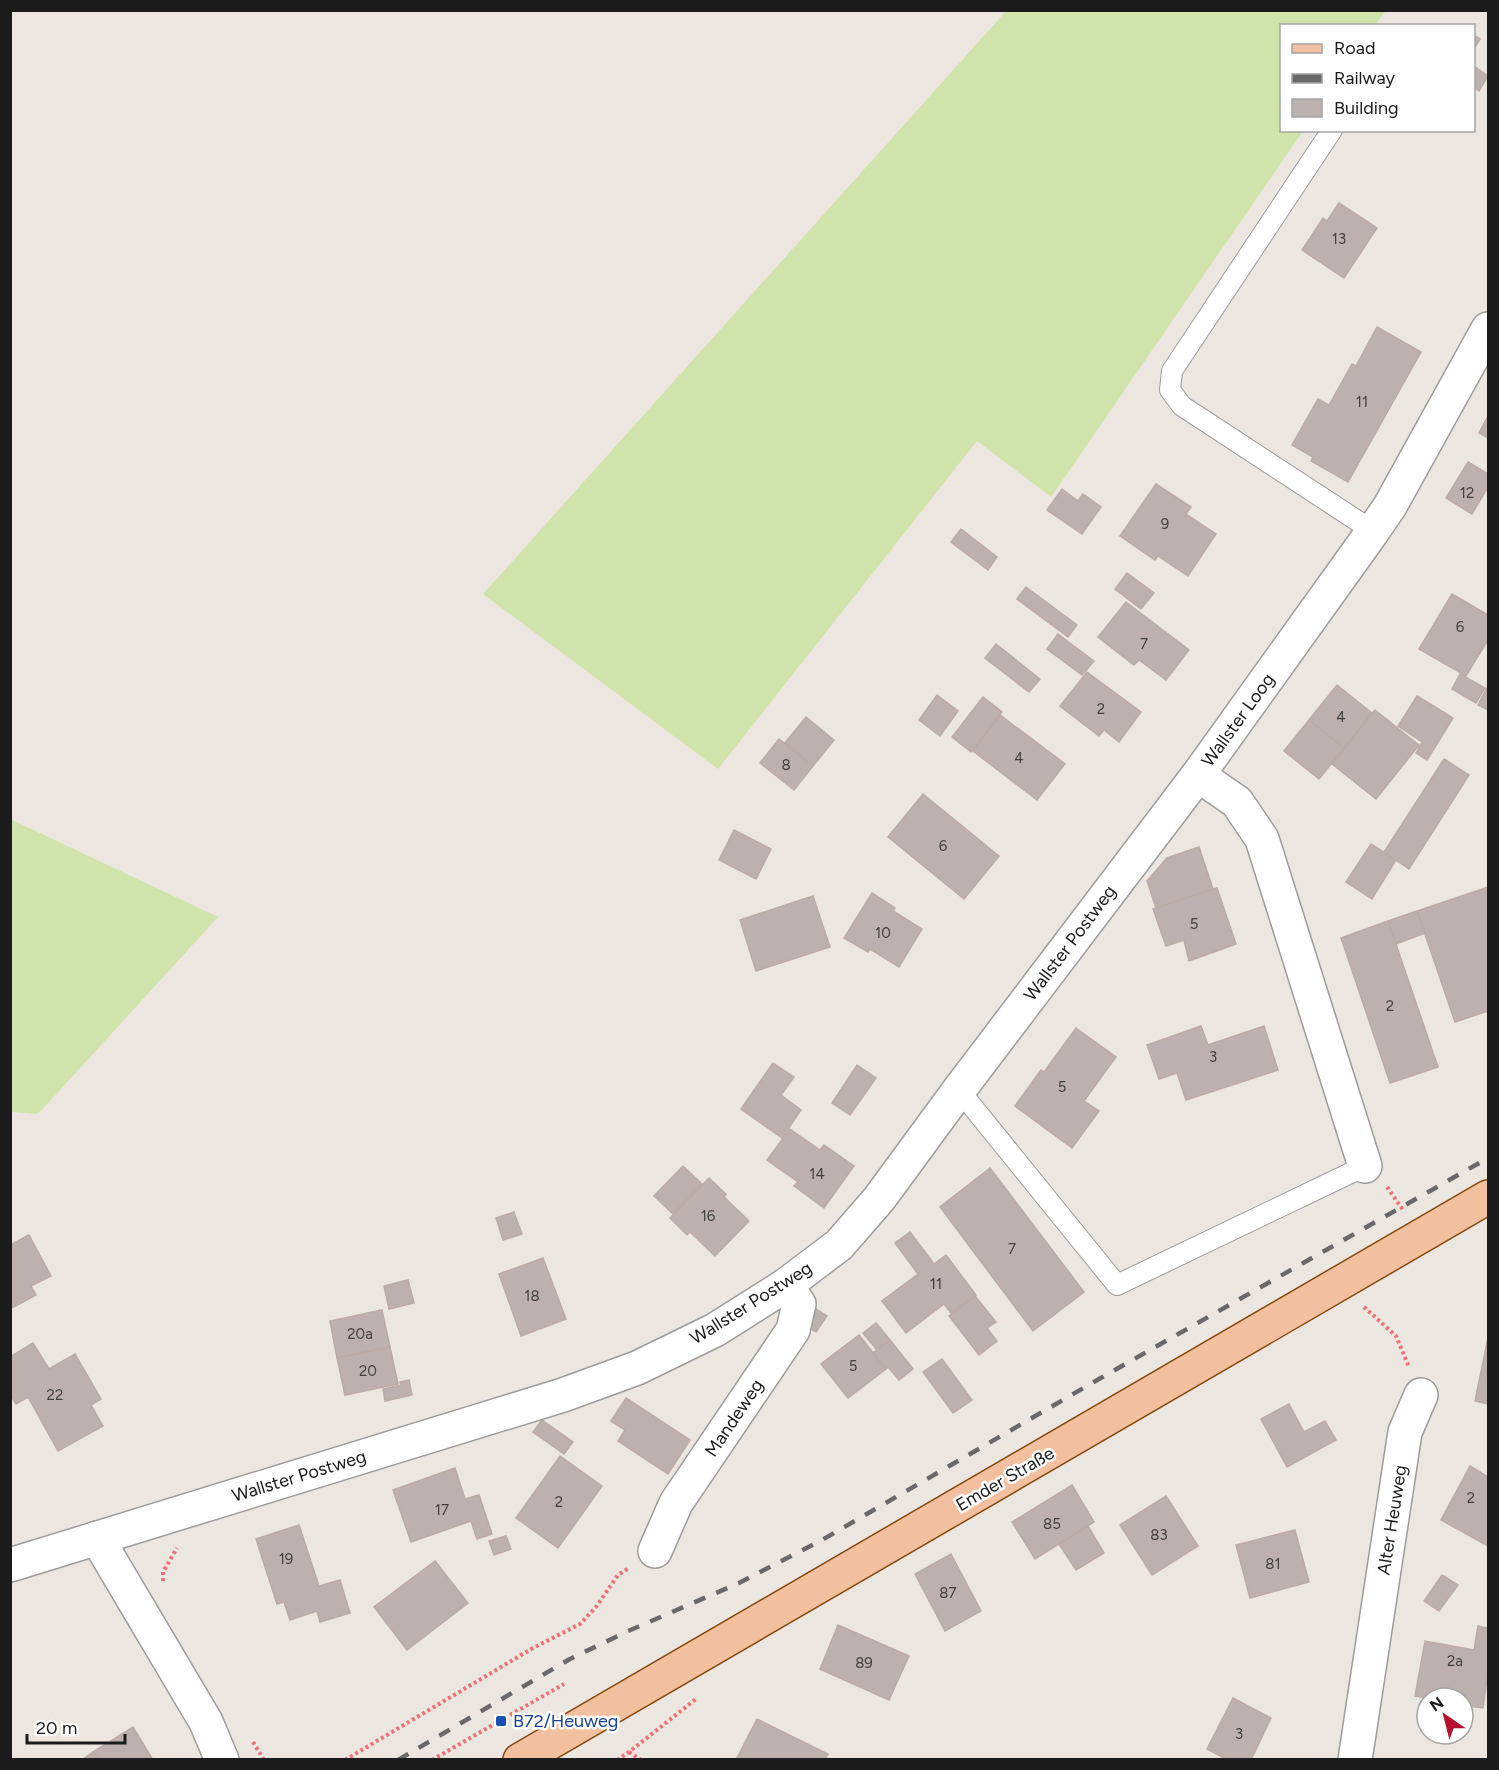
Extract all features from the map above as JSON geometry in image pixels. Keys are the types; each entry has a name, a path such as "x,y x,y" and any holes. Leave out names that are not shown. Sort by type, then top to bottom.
{"main road":[{"name":"Emder Straße","path":"520,1760 1488,1197"}],"street":[{"name":"Wallster Loog","path":"1365,1166 1262,839 1237,802 1198,775 1390,506 1488,329"},
{"name":"Wallster Postweg","path":"10,1565 563,1395 626,1372 715,1330 786,1286 838,1245 879,1199 1198,775"},
{"name":"Mandeweg","path":"655,1551 676,1503 793,1330 799,1304 786,1286"},
{"name":"Alter Heuweg","path":"1355,1760 1405,1432 1421,1395"},
{"path":"97,1538 206,1722 222,1760"},
{"path":"206,1722 247,1749"}],"lane":[{"path":"1331,132 1172,371 1170,390 1182,406 1373,531"},
{"path":"959,1090 1117,1285 1365,1166"}],"path":[{"path":"1360,1303 1396,1336 1421,1395"},
{"path":"162,1590 163,1572 181,1541"},
{"path":"345,1760 532,1648 580,1624 596,1607 618,1575 655,1551"},
{"path":"432,1760 564,1684"},
{"path":"247,1749 264,1760"},
{"path":"617,1760 629,1752 641,1760"}],"green space":[{"path":"1007,10 1386,11 1376,24 1280,24 1280,132 1302,132 1051,497 977,441 718,769 483,594"},
{"path":"10,819 218,917 38,1114 11,1112"}],"building":[{"path":"1475,36 1480,39 1475,47"},
{"path":"1475,67 1488,76 1479,91 1475,88"},
{"path":"1339,203 1377,228 1344,278 1302,250 1323,218 1327,221"},
{"path":"1377,327 1421,352 1348,482 1311,461 1313,457 1292,445 1318,399 1329,405 1352,364 1356,366"},
{"path":"1488,416 1488,438 1479,433"},
{"path":"1468,462 1488,474 1488,487 1472,514 1446,498"},
{"path":"1156,484 1191,507 1186,514 1216,534 1188,576 1158,556 1155,560 1120,536"},
{"path":"1062,489 1078,501 1083,494 1101,507 1082,534 1047,510"},
{"path":"961,529 997,557 988,570 951,542"},
{"path":"1127,573 1154,593 1141,609 1115,589"},
{"path":"1026,587 1077,625 1068,637 1017,599"},
{"path":"1452,594 1488,615 1488,640 1466,676 1419,649"},
{"path":"1126,602 1189,650 1166,680 1139,660 1134,665 1098,637"},
{"path":"1058,634 1094,661 1082,675 1047,649"},
{"path":"996,644 1040,679 1029,692 985,658"},
{"path":"1087,672 1141,712 1119,742 1104,730 1099,736 1060,706"},
{"path":"1460,674 1485,688 1476,703 1452,689"},
{"path":"1337,685 1372,713 1344,748 1309,720"},
{"path":"1488,686 1488,710 1478,705"},
{"path":"937,695 958,711 940,736 919,720"},
{"path":"1417,696 1453,718 1427,760 1416,753 1422,742 1398,726"},
{"path":"983,697 1002,712 971,752 952,737"},
{"path":"1375,710 1419,745 1376,799 1332,764"},
{"path":"1000,715 1065,764 1037,800 973,751"},
{"path":"806,717 834,740 813,766 785,743"},
{"path":"1309,720 1344,748 1319,779 1284,751"},
{"path":"779,739 813,766 794,790 760,763"},
{"path":"1444,759 1469,775 1409,869 1384,852"},
{"path":"923,794 999,856 964,899 888,837"},
{"path":"734,830 771,849 756,879 719,860"},
{"path":"1371,844 1396,860 1372,899 1346,882"},
{"path":"1199,847 1213,889 1156,908 1147,881 1167,858"},
{"path":"1488,887 1488,1011 1455,1022 1417,911"},
{"path":"1217,888 1236,944 1189,961 1184,940 1166,946 1153,909"},
{"path":"872,893 895,908 893,911 922,929 899,967 870,949 868,952 844,938"},
{"path":"813,896 830,947 756,971 740,920"},
{"path":"1417,911 1425,933 1396,944 1388,921"},
{"path":"1388,921 1438,1067 1390,1083 1341,938"},
{"path":"1201,1026 1208,1045 1264,1026 1278,1070 1186,1100 1177,1073 1159,1079 1147,1045"},
{"path":"1076,1028 1116,1057 1084,1101 1099,1111 1072,1148 1015,1106 1041,1070 1044,1072"},
{"path":"773,1063 794,1077 781,1095 801,1110 782,1138 741,1109"},
{"path":"857,1065 876,1078 850,1115 832,1103"},
{"path":"790,1129 820,1150 824,1145 854,1166 824,1208 794,1186 798,1182 767,1160"},
{"path":"683,1166 702,1184 673,1214 654,1196"},
{"path":"990,1168 1084,1292 1033,1331 940,1207"},
{"path":"709,1178 726,1194 724,1197 749,1221 715,1256 690,1232 687,1235 670,1218"},
{"path":"514,1212 522,1234 503,1240 496,1218"},
{"path":"910,1232 934,1264 946,1255 976,1295 951,1313 944,1304 906,1333 882,1301 918,1274 895,1243"},
{"path":"29,1235 51,1276 31,1286 36,1295 10,1309 10,1245"},
{"path":"543,1258 566,1319 521,1336 499,1274"},
{"path":"408,1280 414,1303 389,1309 384,1286"},
{"path":"975,1296 996,1322 987,1328 997,1341 979,1355 949,1316"},
{"path":"816,1309 827,1316 816,1332 805,1325"},
{"path":"382,1310 390,1347 337,1358 330,1321"},
{"path":"876,1323 890,1340 877,1350 863,1333"},
{"path":"859,1335 886,1369 848,1398 821,1364"},
{"path":"1488,1338 1488,1404 1475,1401"},
{"path":"890,1340 913,1369 899,1380 873,1353"},
{"path":"33,1343 49,1369 75,1354 101,1399 91,1405 103,1426 58,1451 28,1397 16,1404 10,1394 10,1357"},
{"path":"390,1347 398,1384 345,1395 337,1358"},
{"path":"942,1359 972,1400 953,1413 923,1372"},
{"path":"409,1380 412,1395 385,1401 383,1389 401,1385 400,1382"},
{"path":"626,1398 690,1440 668,1474 618,1441 625,1430 611,1421"},
{"path":"1289,1404 1304,1432 1325,1421 1336,1440 1287,1467 1261,1419"},
{"path":"542,1420 573,1442 564,1454 533,1432"},
{"path":"560,1456 602,1486 558,1548 516,1518"},
{"path":"1470,1466 1488,1477 1488,1546 1441,1520"},
{"path":"455,1468 465,1499 479,1495 492,1534 477,1539 471,1521 411,1542 393,1490"},
{"path":"1072,1485 1094,1522 1035,1559 1012,1522"},
{"path":"1166,1496 1198,1546 1152,1575 1120,1525"},
{"path":"299,1525 319,1586 340,1580 350,1613 320,1622 317,1611 290,1620 284,1602 277,1604 256,1539"},
{"path":"1088,1526 1104,1553 1076,1570 1059,1544"},
{"path":"1295,1530 1309,1582 1250,1598 1236,1545"},
{"path":"506,1536 511,1549 494,1555 489,1541"},
{"path":"951,1554 981,1611 945,1631 915,1574"},
{"path":"435,1561 468,1603 407,1650 374,1607"},
{"path":"1442,1575 1458,1585 1439,1611 1424,1601"},
{"path":"838,1625 909,1656 889,1700 820,1669"},
{"path":"1478,1626 1488,1628 1488,1673 1483,1708 1475,1707 1475,1686 1417,1686 1425,1641 1474,1650"},
{"path":"1233,1698 1271,1718 1251,1760 1228,1760 1207,1749"},
{"path":"757,1719 828,1754 825,1760 736,1760"},
{"path":"133,1727 153,1760 98,1760 93,1752"},
{"path":"93,1752 98,1760 82,1760"}],"railway":[{"path":"398,1760 570,1659 739,1583 822,1540 1099,1379 1488,1158"}],"place":[{"name":"B72/Heuweg","path":"501,1721"}]}
